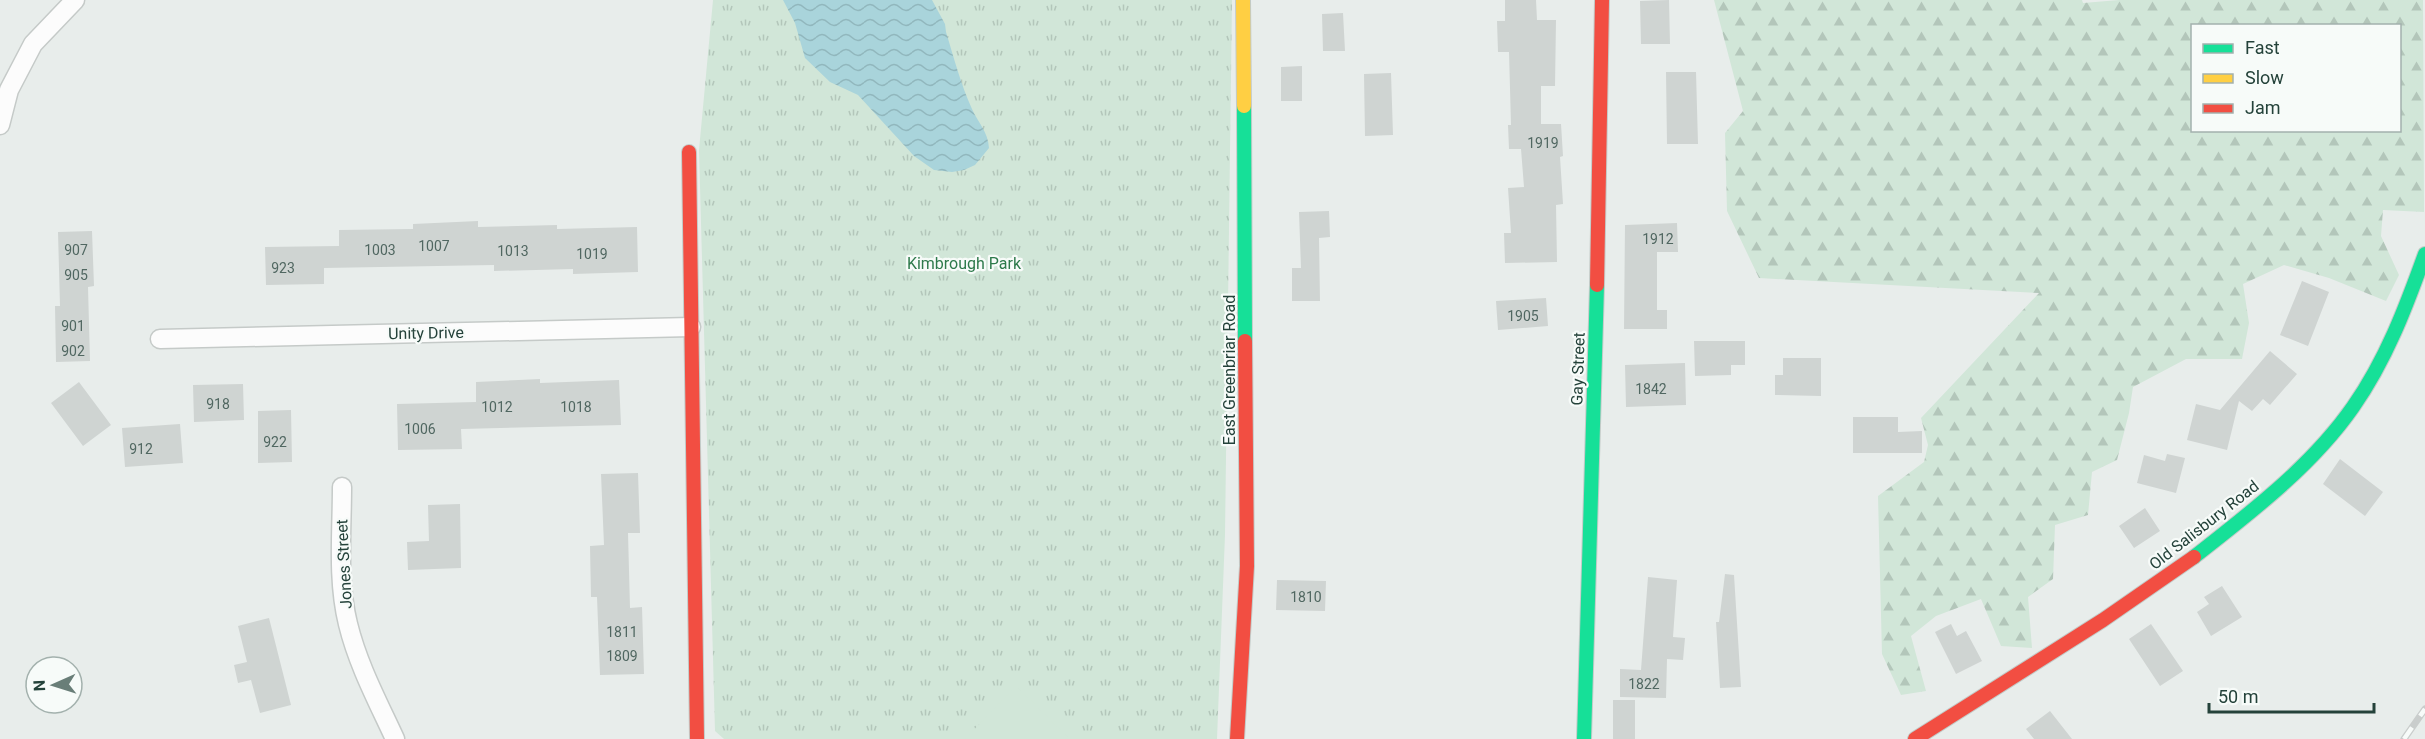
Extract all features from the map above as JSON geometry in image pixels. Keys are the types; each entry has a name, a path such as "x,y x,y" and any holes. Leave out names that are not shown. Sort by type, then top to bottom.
{"street":[{"path":"0,125 9,90 33,44 75,0"},
{"name":"East Greenbriar Road","path":"1237,739 1247,566 1243,0"},
{"name":"Gay Street","path":"1584,739 1598,257 1602,0"},
{"path":"689,152 697,739"},
{"name":"Old Salisbury Road","path":"1915,739 2139,597 2249,514 2303,464 2353,408 2379,366 2401,322 2425,254"},
{"name":"Unity Drive","path":"160,339 691,327"},
{"name":"Jones Street","path":"342,487 342,583 348,624 363,670 395,739"}],"green space":[{"name":"Kimbrough Park","path":"713,0 1232,0 1225,535 1217,739 724,739 715,731 699,150"},
{"path":"1714,0 2082,0 2083,3 2119,0 2423,0 2424,212 2383,210 2381,236 2399,275 2386,301 2329,278 2284,265 2243,284 2249,323 2242,359 2186,359 2133,387 2117,460 2092,472 2088,515 2055,525 2053,579 2028,597 2032,648 2001,646 1981,599 1936,616 1911,636 1926,691 1901,695 1882,654 1878,496 1924,462 1928,445 1921,418 2039,293 1759,278 1727,211 1725,133 1743,111"},
{"path":"1016,686 1070,739 965,739"}],"water":[{"path":"783,0 932,0 945,24 964,90 985,132 989,148 975,165 952,172 934,170 914,156 858,95 830,82 805,58 795,23"}],"building":[{"path":"1505,0 1536,0 1537,20 1556,20 1555,86 1541,86 1541,124 1561,124 1563,156 1560,157 1563,204 1556,205 1557,262 1505,263 1504,233 1511,233 1508,188 1524,187 1521,149 1509,149 1508,125 1511,125 1509,52 1498,52 1497,21 1505,21"},
{"path":"1669,0 1670,44 1641,44 1640,1"},
{"path":"1343,13 1345,51 1323,51 1322,14"},
{"path":"1302,66 1302,101 1281,101 1281,67"},
{"path":"1666,72 1696,72 1698,144 1667,144"},
{"path":"1391,73 1393,135 1365,136 1364,74"},
{"path":"1329,211 1330,237 1319,238 1320,301 1292,301 1292,268 1301,268 1299,212"},
{"path":"478,221 478,227 557,225 557,229 637,227 638,272 573,274 573,269 494,271 494,265 324,268 324,284 266,285 265,247 339,246 339,230 413,229 413,224"},
{"path":"1677,223 1678,252 1657,252 1657,310 1667,310 1667,329 1624,329 1625,225"},
{"path":"92,231 94,286 88,287 90,361 56,362 55,306 60,306 58,232"},
{"path":"2302,281 2329,292 2308,346 2280,335"},
{"path":"1546,298 1548,326 1498,330 1496,301"},
{"path":"1694,341 1745,341 1745,365 1731,365 1731,375 1695,376"},
{"path":"2270,351 2297,374 2270,405 2263,399 2252,411 2239,401 2227,450 2187,440 2196,404 2220,410"},
{"path":"1783,358 1821,358 1821,396 1775,395 1775,375 1783,375"},
{"path":"1685,363 1686,405 1626,407 1625,365"},
{"path":"540,379 540,383 619,380 621,425 461,429 462,449 398,450 397,404 476,402 476,382"},
{"path":"79,382 111,425 83,446 51,403"},
{"path":"243,384 244,420 194,422 193,385"},
{"path":"291,410 292,462 258,463 258,411"},
{"path":"1853,417 1898,417 1898,432 1922,431 1922,453 1853,453"},
{"path":"180,424 183,463 125,467 122,428"},
{"path":"2167,454 2185,458 2176,493 2137,483 2144,455 2165,461"},
{"path":"2340,459 2383,492 2365,516 2323,484"},
{"path":"638,473 640,533 628,533 630,608 642,607 644,674 600,675 597,597 591,597 590,546 604,545 601,474"},
{"path":"460,504 461,568 408,570 407,542 429,541 428,505"},
{"path":"2145,508 2160,531 2134,548 2119,526"},
{"path":"1725,574 1734,575 1741,687 1720,688 1716,622 1719,622"},
{"path":"1648,577 1677,580 1673,637 1685,638 1683,660 1667,659 1666,698 1620,697 1620,669 1641,670"},
{"path":"1277,580 1326,581 1325,611 1276,610"},
{"path":"2222,586 2242,617 2211,636 2197,612 2209,604 2204,597"},
{"path":"269,618 291,705 260,713 251,680 238,683 234,665 247,662 238,626"},
{"path":"1951,624 1957,636 1966,631 1982,661 1956,674 1935,632"},
{"path":"2151,624 2183,671 2160,686 2129,639"},
{"path":"1613,700 1635,700 1635,739 1613,739"},
{"path":"2050,711 2072,739 2034,739 2026,729"}],"railway":[{"path":"2404,739 2425,709"}],"traffic: fast":[{"path":"1244,106 1245,341"},
{"path":"2194,557 2279,488 2337,429 2376,371 2403,313 2425,254"},
{"path":"1584,739 1597,285"}],"traffic: slow":[{"path":"1243,0 1244,106"}],"traffic: jam":[{"path":"1597,285 1602,0"},
{"path":"689,152 697,739"},
{"path":"1237,739 1247,566 1245,341"},
{"path":"1915,739 2103,620 2194,557"}]}
